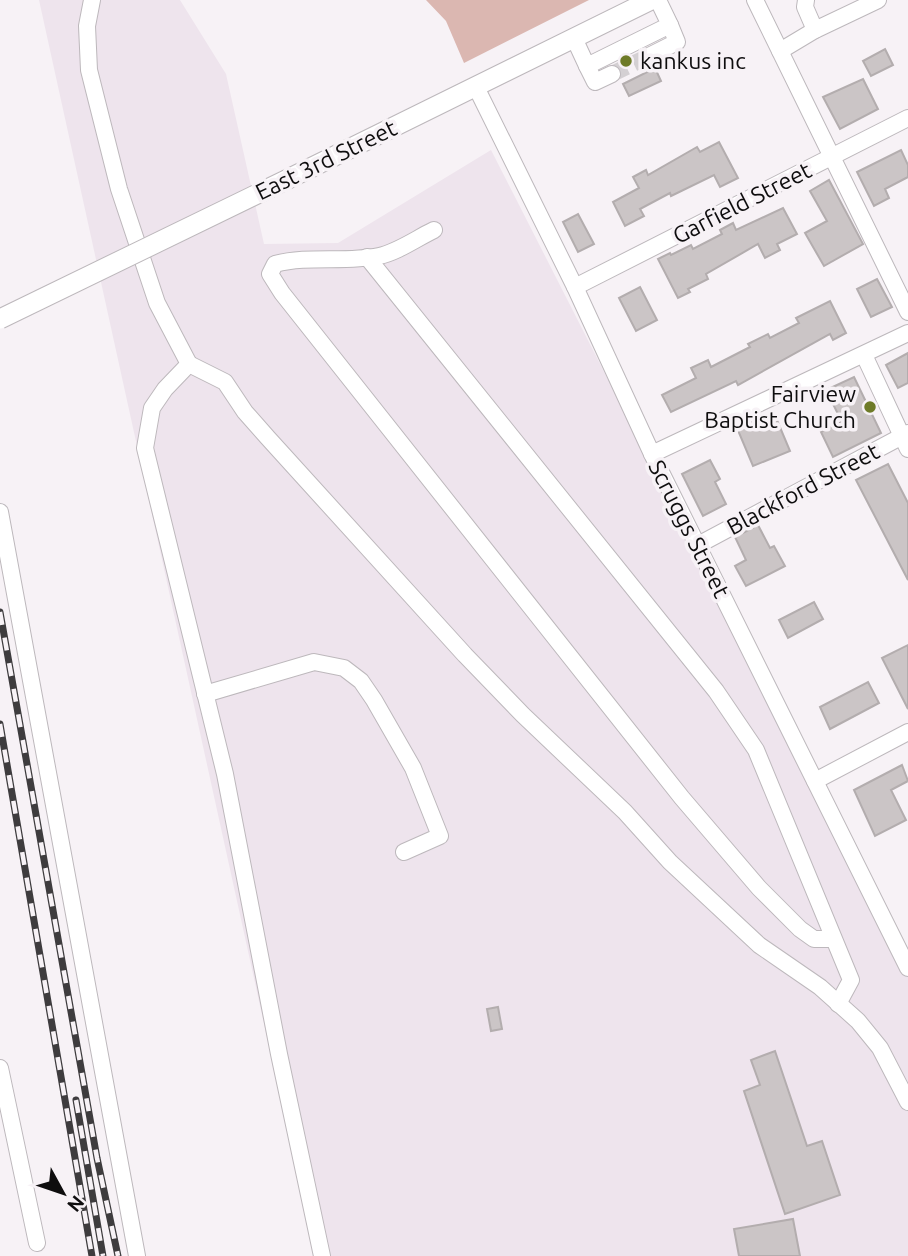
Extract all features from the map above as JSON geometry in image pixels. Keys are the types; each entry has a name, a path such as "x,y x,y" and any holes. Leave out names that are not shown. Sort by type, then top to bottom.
{"main road":[{"name":"East 3rd Street","path":"0,319 651,0"}],"street":[{"path":"92,0 87,26 89,70 119,189 157,303 188,364 225,382 245,412 456,645 531,724 625,812 670,862 759,945 820,987 858,1021 880,1048 908,1102"},
{"path":"649,56 677,42 658,0"},
{"path":"755,0 908,312"},
{"path":"806,0 805,7 815,30"},
{"path":"780,51 815,30 878,0"},
{"path":"587,66 670,25"},
{"path":"574,38 596,82 612,74"},
{"name":"Scruggs Street","path":"476,87 575,287 652,454 908,968"},
{"name":"Garfield Street","path":"575,287 908,118"},
{"path":"434,230 382,255 343,260 293,260 275,264 270,274 289,302 682,798 759,888 800,929 814,939 833,939"},
{"path":"367,257 716,691 756,750 851,980 838,1003"},
{"path":"652,454 908,333"},
{"path":"864,355 906,440"},
{"path":"188,364 152,408 145,448 225,774 279,1054 322,1256"},
{"name":"Blackford Street","path":"698,545 906,440"},
{"path":"0,512 137,1256"},
{"path":"205,694 314,662 344,668 361,681 413,768 440,836 404,852"},
{"path":"815,781 908,732"},
{"path":"0,1068 7,1135 37,1243"}],"shaded area":[{"path":"39,0 180,0 226,74 264,244 338,243 491,150 908,968 908,1256 315,1256"},
{"path":"426,0 589,0 464,63 446,21"}],"building":[{"path":"885,49 893,65 871,76 863,61"},
{"path":"655,68 661,81 629,96 623,84"},
{"path":"863,79 878,109 840,129 823,97"},
{"path":"719,142 738,178 720,187 714,175 671,196 670,193 640,209 644,216 625,226 613,202 639,188 633,177 646,170 648,175 697,147 700,152"},
{"path":"901,150 908,165 908,177 885,189 889,198 874,206 857,172"},
{"path":"829,180 863,244 824,266 805,233 827,221 810,191"},
{"path":"783,208 797,234 777,244 780,250 765,258 758,244 706,274 708,279 688,289 690,292 678,298 658,259 691,245 693,249 722,234 720,230 733,223 736,230"},
{"path":"578,214 594,244 578,252 563,222"},
{"path":"877,279 892,307 871,317 857,289"},
{"path":"640,287 657,320 636,331 619,298"},
{"path":"830,301 846,333 833,340 830,334 738,385 736,381 671,412 662,395 696,378 691,368 708,360 711,367 750,347 748,344 768,334 770,338 799,323 796,318"},
{"path":"908,353 908,383 898,388 886,365"},
{"path":"854,377 881,433 833,457 821,432 842,422 826,390"},
{"path":"774,413 790,451 753,466 737,428"},
{"path":"710,460 720,479 715,482 726,504 703,516 682,474"},
{"path":"888,464 908,503 908,580 856,480"},
{"path":"758,525 770,548 774,546 785,566 746,586 735,566 746,560 735,537"},
{"path":"814,602 823,619 788,638 779,620"},
{"path":"908,645 908,709 882,658"},
{"path":"868,682 879,703 830,729 820,707"},
{"path":"902,765 908,781 891,790 906,820 875,836 854,790"},
{"path":"498,1007 502,1029 491,1031 487,1009"},
{"path":"775,1051 807,1146 822,1141 840,1195 785,1214 744,1091 760,1085 751,1060"},
{"path":"793,1219 800,1256 739,1256 734,1229"}],"tunnel":[{"path":"612,74 649,56"}],"railway":[{"path":"0,612 97,1158 118,1256"},
{"path":"0,724 92,1256"},
{"path":"76,1100 103,1256"}],"place":[{"name":"kankus inc","path":"626,61"},
{"name":"Fairview Baptist Church","path":"870,407"}]}
